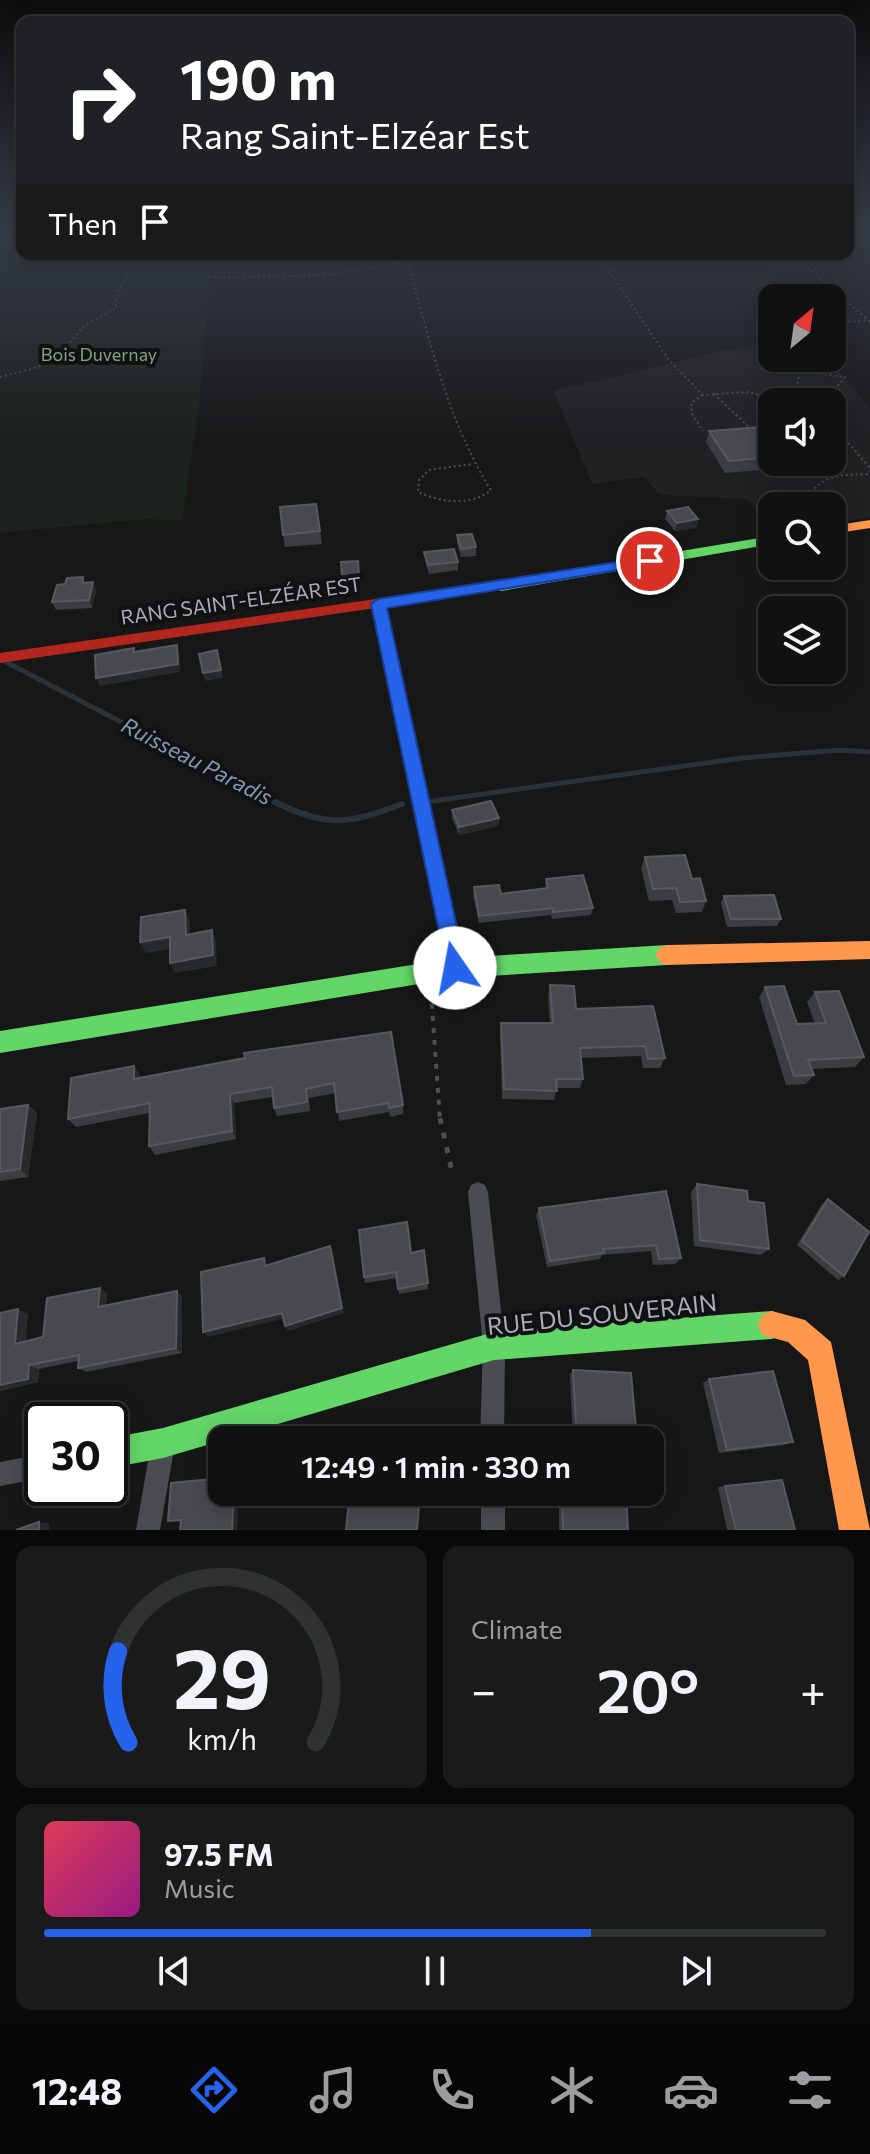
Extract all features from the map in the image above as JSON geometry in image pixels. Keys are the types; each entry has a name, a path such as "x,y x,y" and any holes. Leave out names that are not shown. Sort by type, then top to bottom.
{"street":[{"path":"846,528 870,524"},
{"name":"RANG SAINT-ELZÉAR EST","path":"0,658 498,587 758,542"},
{"path":"378,604 455,968"},
{"path":"0,1042 455,968 602,957 870,950"},
{"path":"478,1192 494,1346 492,1426"},
{"name":"RUE DU SOUVERAIN","path":"128,1450 163,1443 494,1346 768,1324 795,1330 821,1352 855,1530"},
{"path":"148,1530 163,1443"},
{"path":"0,1474 24,1469"},
{"path":"493,1506 493,1530"}],"path":[{"path":"0,377 38,367 61,353 85,325 116,308 116,299"},
{"path":"418,299 453,415 472,464 491,490 485,497 456,501 431,499 418,492 419,480 429,470 472,464"},
{"path":"628,299 668,359 703,395"},
{"path":"846,301 869,321 846,322"},
{"path":"808,372 845,377 836,388"},
{"path":"714,394 749,427"},
{"path":"703,431 692,414 691,403 703,395 758,394"},
{"path":"846,440 870,468"},
{"path":"808,492 820,479 870,474"},
{"path":"431,992 446,1159 453,1176"}],"shaded area":[{"path":"758,345 758,372 840,372 870,408 870,517 846,521 846,492 758,492 758,511 747,499 660,495 644,477 592,484 554,391 721,351"}],"green space":[{"name":"Bois Duvernay","path":"0,299 208,299 200,398 182,521 147,519 0,533"}],"building":[{"path":"758,427 758,458 729,461 709,431"},
{"path":"316,504 320,531 283,535 280,507"},
{"path":"688,507 698,519 677,523 667,511"},
{"path":"472,534 476,547 461,549 457,535"},
{"path":"454,549 458,562 428,565 424,552"},
{"path":"358,561 359,575 342,576 341,562"},
{"path":"83,577 82,583 93,582 89,600 52,602 57,585 65,584 67,578"},
{"path":"177,645 178,664 96,678 95,655"},
{"path":"217,650 221,670 203,673 199,654"},
{"path":"491,801 499,818 459,827 452,810"},
{"path":"685,855 692,879 700,878 706,901 680,902 676,888 653,889 645,857"},
{"path":"583,875 593,908 553,912 553,908 479,916 474,887 499,885 501,894 548,888 546,879"},
{"path":"774,895 781,919 731,919 724,896"},
{"path":"185,910 186,935 212,930 213,955 170,963 170,937 140,942 141,917"},
{"path":"550,985 574,986 576,1009 653,1006 665,1058 648,1059 645,1046 580,1048 583,1079 556,1079 557,1091 504,1089 501,1023 553,1023"},
{"path":"784,986 797,1024 826,1023 815,992 839,991 864,1057 808,1060 814,1075 794,1076 765,987"},
{"path":"391,1032 403,1105 389,1108 388,1103 337,1112 334,1083 306,1089 307,1102 274,1108 272,1087 230,1094 232,1131 149,1146 150,1103 68,1119 71,1078 134,1066 134,1079 245,1058 244,1053"},
{"path":"28,1105 20,1169 0,1172 0,1109"},
{"path":"697,1184 747,1191 748,1201 764,1203 769,1249 700,1240"},
{"path":"666,1191 681,1258 659,1259 656,1245 603,1249 604,1253 550,1261 539,1208"},
{"path":"828,1199 869,1232 844,1276 802,1241"},
{"path":"407,1222 411,1253 424,1250 428,1283 398,1289 396,1272 364,1277 359,1230"},
{"path":"330,1246 342,1308 285,1326 282,1313 203,1332 201,1272 264,1258 265,1266"},
{"path":"100,1288 98,1307 177,1291 176,1348 78,1368 79,1355 29,1365 28,1379 0,1385 0,1313 18,1309 15,1344 43,1337 47,1298"},
{"path":"573,1370 631,1373 636,1426 576,1426"},
{"path":"773,1371 793,1442 727,1450 709,1379"},
{"path":"208,1479 208,1506 233,1506 232,1530 180,1530 181,1520 168,1521 171,1483"},
{"path":"782,1480 795,1530 736,1530 725,1486"},
{"path":"349,1506 419,1506 417,1530 346,1530"},
{"path":"562,1506 627,1506 628,1530 563,1530"},
{"path":"39,1522 39,1530 16,1530"}],"waterway":[{"name":"Ruisseau Paradis","path":"0,659 276,802"},
{"name":"Ruisseau Paradis","path":"433,801 742,758 840,750 870,752"},
{"name":"Ruisseau Paradis","path":"276,802 309,816 338,820 367,816 402,804"}],"traffic: fast":[{"path":"501,586 758,542"},
{"path":"0,1042 455,968 667,955"},
{"path":"128,1450 163,1443 494,1346 772,1325"}],"traffic: slow":[{"path":"846,528 870,524"},
{"path":"667,955 870,950"},
{"path":"772,1325 795,1330 821,1352 855,1530"}],"traffic: jam":[{"path":"0,658 501,586"}],"route":[{"path":"455,968 378,604 650,561"}]}
